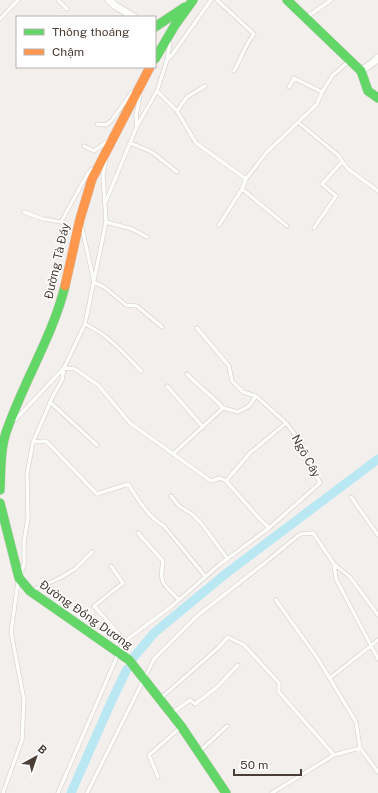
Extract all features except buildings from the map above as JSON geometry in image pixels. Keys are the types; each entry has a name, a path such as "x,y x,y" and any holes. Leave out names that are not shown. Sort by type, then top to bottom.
{"street":[{"path":"108,0 132,16"},
{"path":"287,0 361,71 368,91 378,98"},
{"path":"156,57 175,25 192,2"},
{"path":"156,26 192,2"},
{"path":"361,71 375,62 378,58"},
{"name":"Đường Tà Đáy","path":"0,490 1,460 7,428 53,322 65,288 80,219 92,179 149,68"},
{"name":"Đường Đồng Dương","path":"0,503 19,578 30,591 129,660 172,713 226,793"}],"lane":[{"path":"0,19 18,0"},
{"path":"58,0 67,9"},
{"path":"167,60 211,0"},
{"path":"217,0 254,34 247,44 234,71"},
{"path":"306,18 331,0"},
{"path":"105,202 137,126 157,91 167,60 167,53 175,25"},
{"path":"219,225 242,189 246,179 266,154 317,104 322,92 333,75 350,61"},
{"path":"289,87 294,78 322,92"},
{"path":"137,126 136,116 143,80"},
{"path":"97,124 106,125 143,80"},
{"path":"177,111 187,97 205,86"},
{"path":"157,91 177,111 196,143 246,179"},
{"path":"299,123 338,155 348,169 378,191"},
{"path":"84,146 94,151 118,130"},
{"path":"130,142 152,152 177,172"},
{"path":"3,793 22,740 24,700 11,632 19,578 24,566 24,542 28,517 27,474 33,442 50,402 62,380 64,368 85,324 98,267 100,246 106,222 103,175 106,160 105,152"},
{"path":"24,212 43,219 61,222 88,172 100,162"},
{"path":"314,228 336,196 322,184 342,162"},
{"path":"242,189 287,226"},
{"path":"80,219 94,282"},
{"path":"106,222 132,228 147,237"},
{"path":"94,282 104,287 126,305 137,306 162,327"},
{"path":"85,324 97,330 112,342 141,371"},
{"name":"Ngõ Cây","path":"197,328 229,366 232,381 243,392 256,396 286,423 300,441 320,483 269,528"},
{"path":"7,428 64,368"},
{"path":"58,793 125,641 179,600 205,576 269,528 226,482 220,478 211,481 130,422 98,385 75,369 64,368"},
{"path":"186,374 214,398 223,408 238,412 249,406 256,396"},
{"path":"167,386 204,427"},
{"path":"50,402 97,445"},
{"path":"173,454 223,408"},
{"path":"226,482 250,453 286,423"},
{"path":"33,442 46,441 97,494 128,484 140,502 156,521 164,526 205,576"},
{"path":"170,496 178,506 192,514 197,519 228,558"},
{"path":"351,497 378,535"},
{"path":"138,533 163,561 161,575 162,581 179,600"},
{"path":"87,793 154,659 197,616 300,534 313,533 334,564 350,577 378,615"},
{"path":"30,591 62,577 75,569 92,552"},
{"path":"334,564 336,579 378,659"},
{"path":"111,566 123,583 94,606 125,641"},
{"path":"276,600 330,678 356,722 360,748 378,772"},
{"path":"160,698 218,648 228,637 244,645 279,683 279,692 334,755"},
{"path":"330,678 378,640"},
{"path":"172,713 190,700 195,704 216,688 238,665"},
{"path":"158,777 149,755 181,726"},
{"path":"199,752 227,726"},
{"path":"272,793 334,755 360,748"}],"waterway":[{"path":"133,658 154,633 228,572 378,459"},
{"path":"71,793 127,669"}],"traffic: fast":[{"path":"156,57 175,25 193,0"},
{"path":"287,0 361,71 368,91 378,98"},
{"path":"156,26 185,7"},
{"path":"0,490 1,458 5,434 53,322 65,286"},
{"path":"0,503 19,578 30,591 129,660 181,726 226,793"}],"traffic: slow":[{"path":"65,286 80,219 92,179 149,68"}]}
